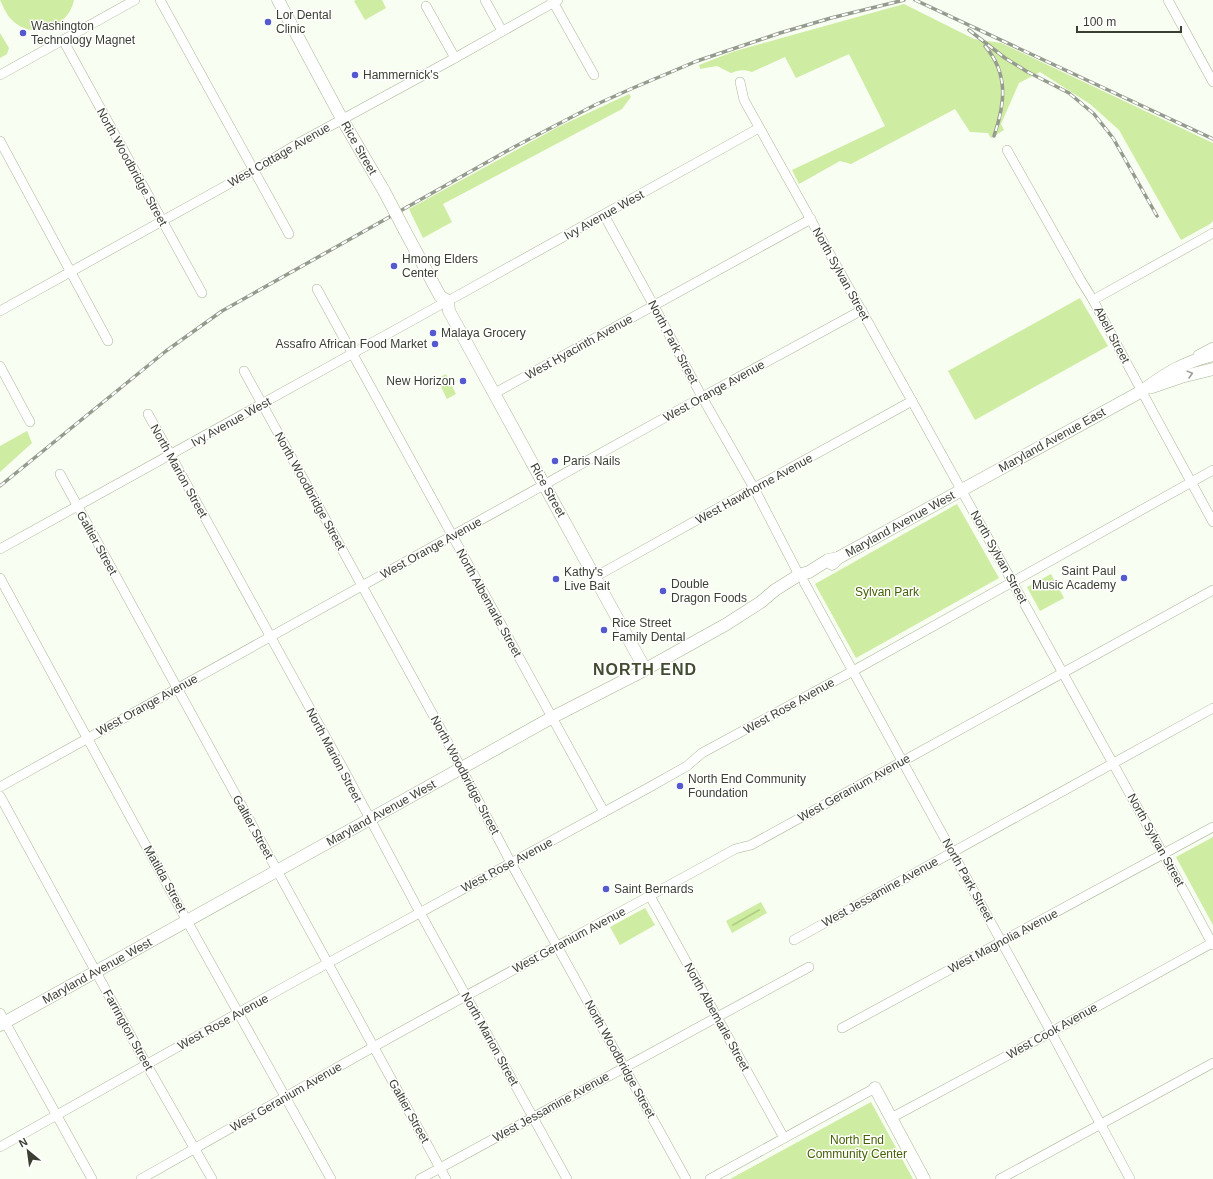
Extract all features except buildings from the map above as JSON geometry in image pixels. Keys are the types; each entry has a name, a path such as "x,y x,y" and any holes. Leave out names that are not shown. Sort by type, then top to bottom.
{"main road":[{"name":"Rice Street","path":"278,0 342,119 384,191 444,303 596,577 620,625 645,669"},
{"path":"1142,391 1164,374 1182,364 1213,355"},
{"path":"1142,391 1181,377 1213,369"},
{"name":"Maryland Avenue East","path":"961,490 1142,391"},
{"name":"Maryland Avenue West","path":"2,1020 96,972 460,768 725,625 761,602 779,596 802,579 808,572 828,560 838,558 961,490"},
{"path":"875,1088 924,1179"}],"street":[{"path":"0,75 135,0"},
{"path":"160,0 289,234"},
{"path":"485,0 502,31"},
{"path":"1168,0 1212,77"},
{"path":"555,1 594,75"},
{"name":"West Cottage Avenue","path":"0,311 555,1"},
{"path":"426,6 454,58"},
{"name":"North Woodbridge Street","path":"63,40 202,293"},
{"name":"North Sylvan Street","path":"740,82 744,100 759,128 1114,763 1212,944"},
{"name":"Ivy Avenue West","path":"0,549 263,405 759,128"},
{"path":"0,141 108,341"},
{"name":"Abell Street","path":"1007,150 1093,300 1213,522"},
{"name":"North Park Street","path":"604,215 1130,1179"},
{"name":"West Hyacinth Avenue","path":"495,393 811,219"},
{"path":"1093,300 1213,233"},
{"name":"North Albemarle Street","path":"317,289 551,718 604,812"},
{"name":"West Orange Avenue","path":"0,787 702,397 862,310"},
{"path":"1182,364 1213,348"},
{"path":"0,366 30,422"},
{"name":"North Woodbridge Street","path":"244,371 511,863 625,1066 686,1179"},
{"name":"West Hawthorne Avenue","path":"596,577 912,401"},
{"name":"North Marion Street","path":"148,414 345,772 369,820 567,1179"},
{"name":"West Rose Avenue","path":"0,1147 420,912 688,766 702,754 1213,470"},
{"name":"Galtier Street","path":"60,474 446,1179"},
{"name":"Matilda Street","path":"0,578 187,921 331,1179"},
{"name":"West Geranium Avenue","path":"141,1179 466,996 735,849 751,845 1213,590"},
{"name":"West Jessamine Avenue","path":"794,940 1213,708"},
{"name":"Farrington Street","path":"0,796 147,1065 212,1179"},
{"name":"West Magnolia Avenue","path":"842,1028 1213,827"},
{"name":"North Albemarle Street","path":"650,896 784,1138"},
{"name":"West Cook Avenue","path":"891,1118 1212,944"},
{"name":"West Jessamine Avenue","path":"420,1179 809,966"},
{"path":"2,1020 92,1179"},
{"path":"1000,1179 1213,1063"},
{"path":"710,1179 875,1088"}],"green space":[{"path":"0,0 74,0 70,10 57,25 48,29 38,30 19,26 9,17"},
{"path":"382,0 386,8 365,20 354,1"},
{"path":"904,4 974,39 1001,43 1213,143 1213,221 1181,240 1119,130 1090,104 1040,72 1019,83 1001,124 1004,130 991,138 988,133 970,132 955,109 851,164 840,161 799,184 792,170 885,126 849,54 796,78 785,57 752,72 741,70 731,73 717,66 700,69 699,65 735,51"},
{"path":"0,33 9,48 7,54 0,58"},
{"path":"629,94 631,97 622,109 443,204 452,222 423,238 409,209 558,127"},
{"path":"1080,298 1108,346 975,420 948,371"},
{"path":"446,374 456,394 447,399 437,379"},
{"path":"27,431 32,443 0,472 0,446"},
{"name":"Sylvan Park","path":"957,504 999,578 856,658 815,584"},
{"path":"1051,574 1064,598 1040,611 1027,587"},
{"path":"1213,837 1213,925 1176,857"},
{"path":"761,902 767,913 732,933 726,921"},
{"path":"645,908 655,925 620,945 610,927"},
{"name":"North End Community Center","path":"871,1102 913,1179 730,1179"}],"waterway":[{"path":"733,925 759,910"}],"railway":[{"path":"0,486 166,351 222,311 516,146 595,105 697,61 780,33 831,18 904,0"},
{"path":"915,0 1213,139"},
{"path":"969,30 1005,58 1026,71 1069,93 1094,114 1113,138 1157,216"},
{"path":"985,46 998,67 1003,90 1001,112 994,136"}],"place":[{"name":"Lor Dental Clinic","path":"268,22"},
{"name":"Washington Technology Magnet","path":"23,33"},
{"name":"Hammernick's","path":"355,75"},
{"name":"Hmong Elders Center","path":"394,266"},
{"name":"Malaya Grocery","path":"433,333"},
{"name":"Assafro African Food Market","path":"435,344"},
{"name":"New Horizon","path":"463,381"},
{"name":"Paris Nails","path":"555,461"},
{"name":"Saint Paul Music Academy","path":"1124,578"},
{"name":"Kathy's Live Bait","path":"556,579"},
{"name":"Double Dragon Foods","path":"663,591"},
{"name":"Rice Street Family Dental","path":"604,630"},
{"name":"North End Community Foundation","path":"680,786"},
{"name":"Saint Bernards","path":"606,889"}],"district":[{"name":"NORTH END","path":"645,669"}]}
